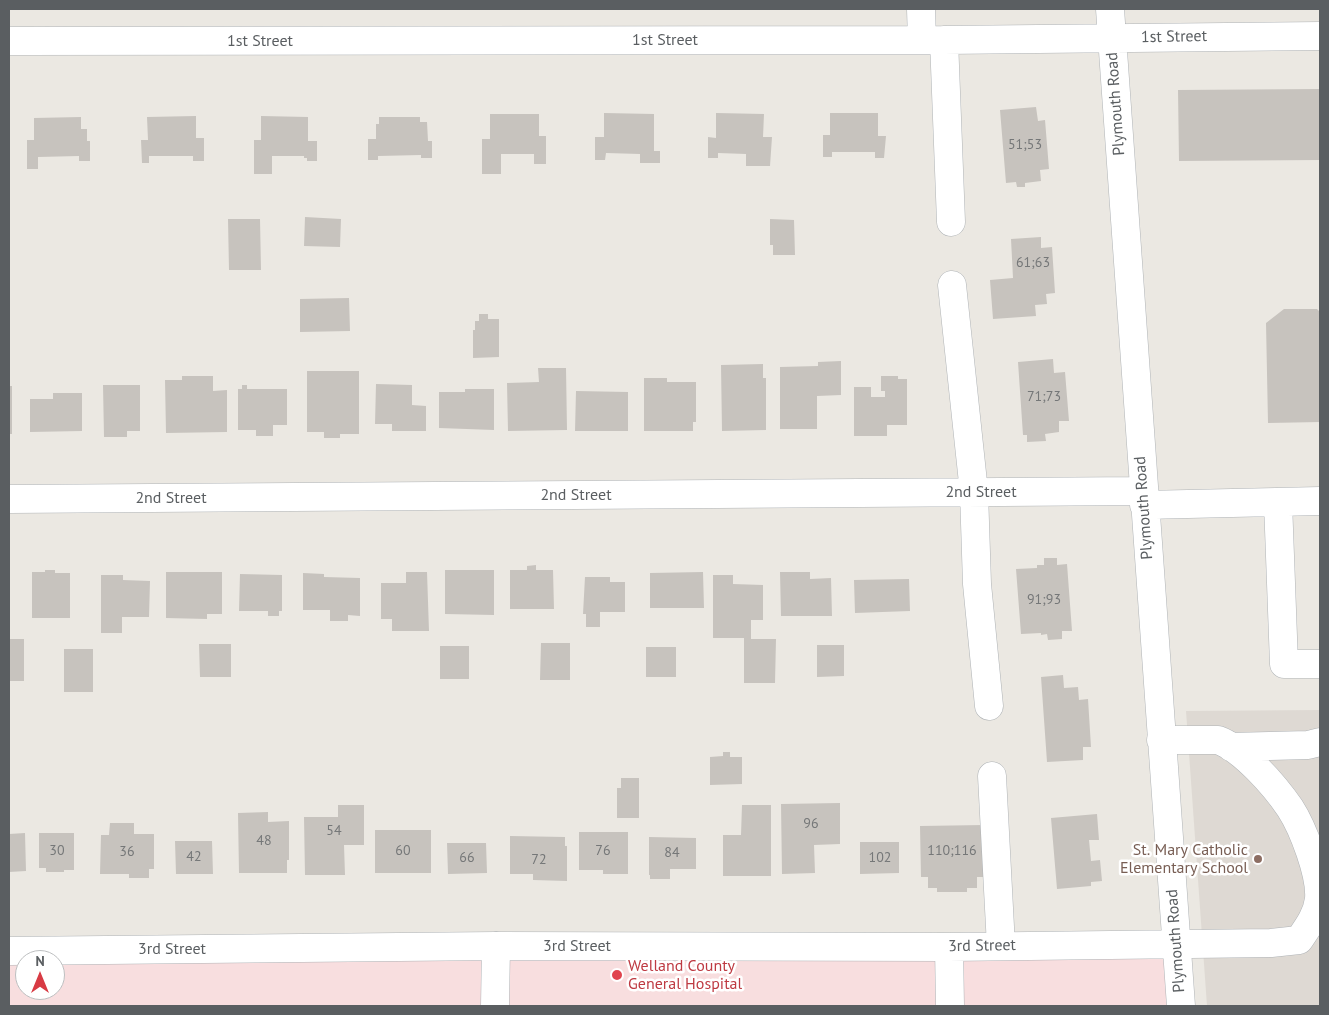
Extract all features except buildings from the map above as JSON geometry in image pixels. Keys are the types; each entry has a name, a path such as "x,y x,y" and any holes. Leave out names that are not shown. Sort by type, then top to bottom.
{"street":[{"path":"921,9 933,40 951,222"},
{"name":"Plymouth Road","path":"1110,9 1180,1006"},
{"name":"1st Street","path":"9,42 933,40 1320,36"},
{"path":"952,285 974,492 977,584 989,706"},
{"name":"2nd Street","path":"9,499 974,492 1320,502"},
{"path":"1278,502 1284,664 1320,664"},
{"path":"1161,740 1218,740 1231,747 1308,746 1320,742"},
{"name":"3rd Street","path":"9,951 496,946 950,947 1271,943 1299,940 1312,923 1319,898 1315,869 1306,842 1291,810 1276,790 1248,761 1231,747"},
{"path":"992,776 1001,946"},
{"path":"495,1006 496,946"},
{"path":"950,947 950,1006"}],"shaded area":[{"name":"St. Mary Catholic Elementary School","path":"1320,710 1320,1006 1207,1006 1186,711"},
{"name":"Welland County General Hospital","path":"1176,943 1181,1006 9,1006 9,951 15,951 15,1000 65,1000 65,951"}],"place":[{"name":"St. Mary Catholic Elementary School","path":"1258,859"},
{"name":"Welland County General Hospital","path":"617,975"}]}
